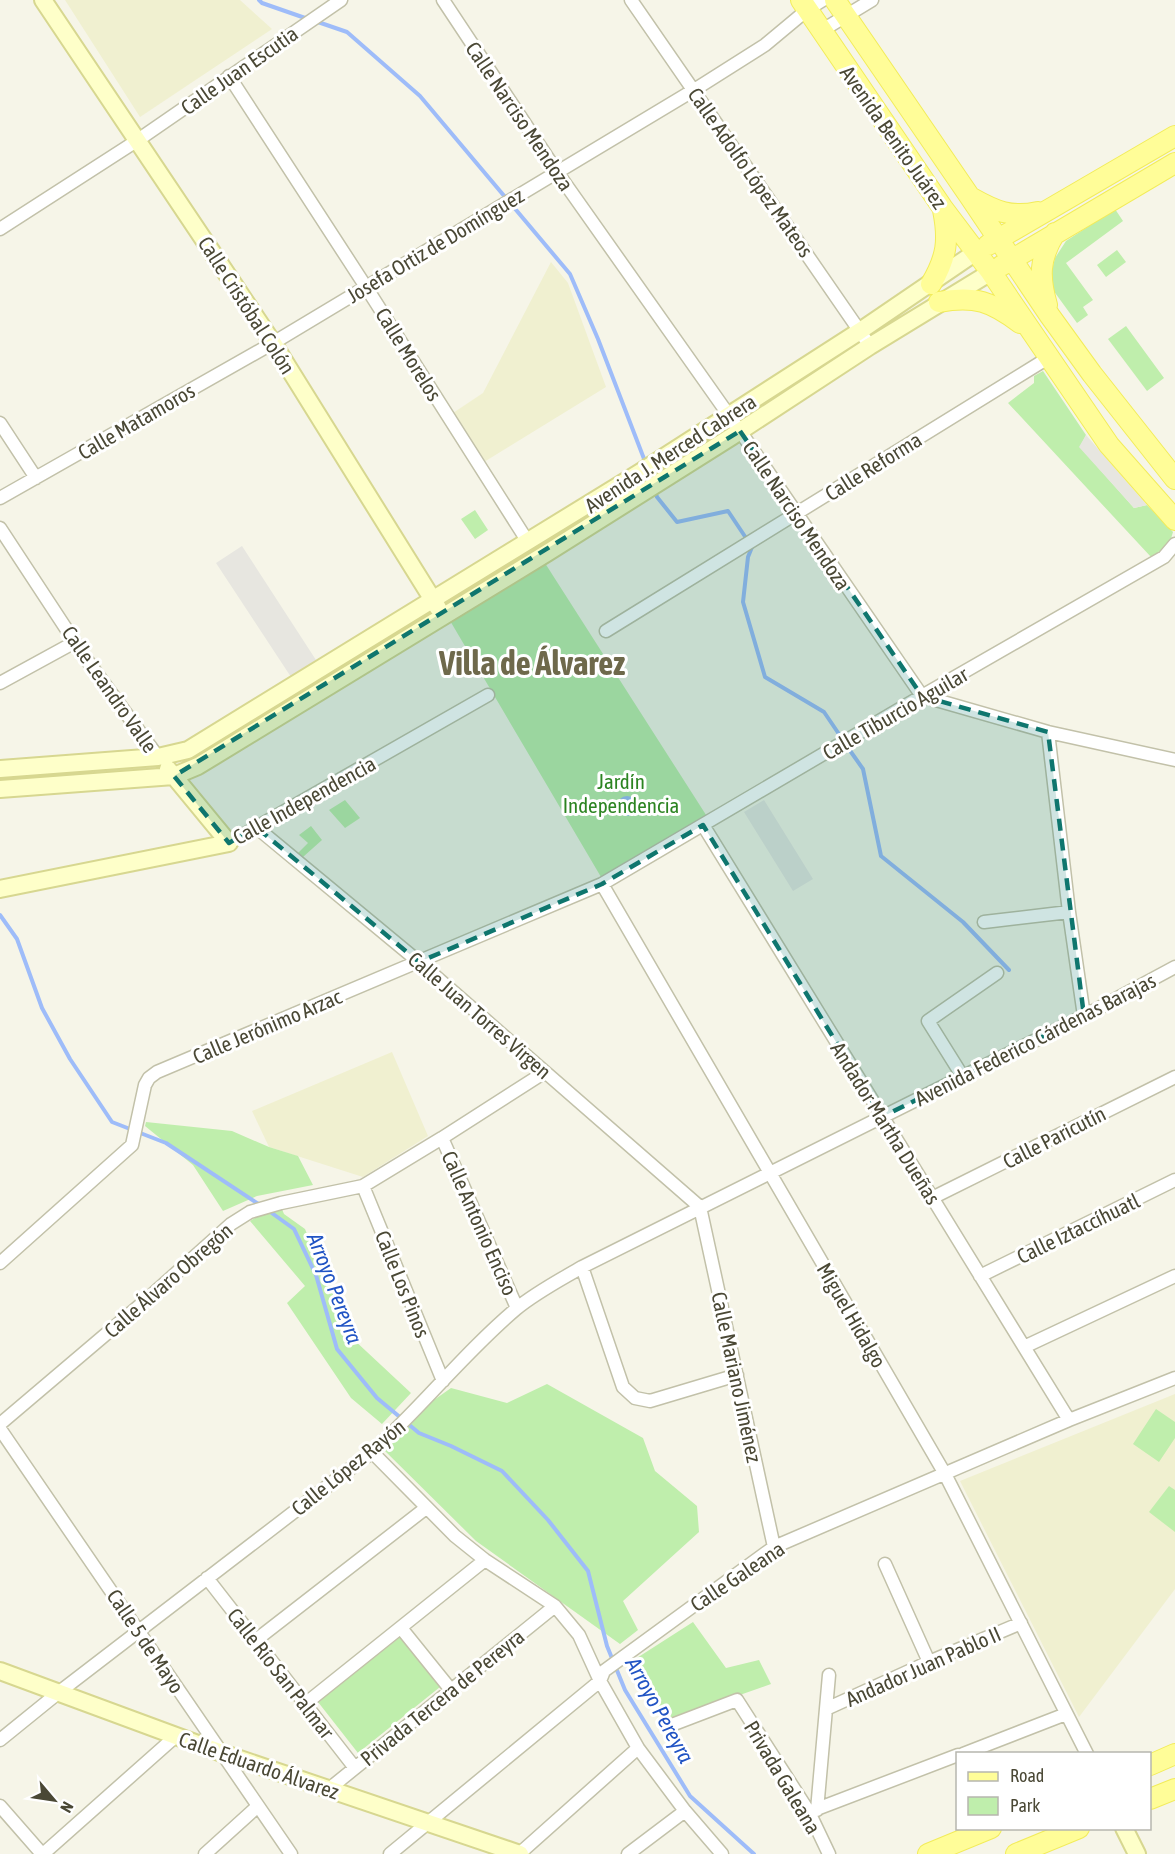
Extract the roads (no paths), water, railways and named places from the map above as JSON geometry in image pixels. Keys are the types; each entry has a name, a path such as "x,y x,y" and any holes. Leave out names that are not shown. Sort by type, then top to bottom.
{"main road":[{"name":"Calle Cristóbal Colón","path":"43,0 273,343 443,616"},
{"name":"Avenida Benito Juárez","path":"810,3 821,31 942,207 991,272 1109,445 1175,520"},
{"name":"Avenida Benito Juárez","path":"840,8 1050,316 1092,374 1175,479"},
{"name":"Avenida J. Merced Cabrera","path":"0,769 158,757 188,750 645,469 860,331 976,252 1175,136"},
{"path":"991,272 1175,163"},
{"path":"970,197 993,210 1014,214 1047,210"},
{"path":"931,284 947,248 946,224 942,207"},
{"path":"1050,316 1041,284 1041,265 1055,232"},
{"name":"Avenida J. Merced Cabrera","path":"0,789 174,776 198,766 654,485 939,302 991,272"},
{"path":"939,302 959,298 982,302 1002,310 1031,332"},
{"path":"645,469 654,485"},
{"name":"Calle Leandro Valle","path":"158,757 229,843"},
{"name":"Calle Independencia","path":"0,889 229,843"},
{"name":"Calle Eduardo Álvarez","path":"0,1671 222,1753 520,1854"},
{"path":"1151,1764 1175,1754"},
{"path":"1151,1799 1175,1789"},
{"path":"928,1854 987,1830"},
{"path":"1016,1854 1073,1830"},
{"path":"1125,1830 1137,1854"}],"street":[{"name":"Calle Juan Escutia","path":"0,230 138,140 341,0"},
{"name":"Calle Narciso Mendoza","path":"443,0 557,172 740,431 922,696"},
{"name":"Calle Adolfo López Mateos","path":"632,0 870,346"},
{"path":"821,31 840,8 872,0"},
{"name":"Josefa Ortiz de Domínguez","path":"273,343 694,90 765,45 810,3"},
{"name":"Calle Morelos","path":"229,76 528,542"},
{"name":"Calle Matamoros","path":"0,498 273,343"},
{"name":"Calle Reforma","path":"606,631 1048,358"},
{"path":"0,423 36,478"},
{"name":"Calle Leandro Valle","path":"0,528 75,642 158,757"},
{"name":"Calle Tiburcio Aguilar","path":"607,882 922,696 1164,557 1175,544"},
{"path":"0,683 75,642"},
{"name":"Calle Independencia","path":"229,843 488,695"},
{"path":"922,696 1048,732 1175,760"},
{"path":"1048,732 1068,912 1084,1016"},
{"name":"Andador Martha Dueñas","path":"703,825 1069,1420"},
{"name":"Calle Juan Torres Virgen","path":"256,827 419,962 700,1207"},
{"name":"Calle Jerónimo Arzac","path":"0,1263 132,1146 145,1085 149,1078 157,1072 607,882"},
{"name":"Miguel Hidalgo","path":"607,882 769,1172 945,1474 1086,1752"},
{"path":"984,922 1068,912"},
{"name":"Avenida Federico Cárdenas Barajas","path":"700,1207 1084,1016 1175,967"},
{"path":"963,1077 928,1021 997,973"},
{"name":"Calle Álvaro Obregón","path":"0,1424 145,1301 231,1224 250,1212 281,1203 363,1186 545,1072"},
{"name":"Calle Paricutín","path":"932,1198 1175,1077"},
{"name":"Calle Antonio Enciso","path":"442,1138 517,1308"},
{"name":"Calle Iztaccíhuatl","path":"980,1276 1175,1180"},
{"name":"Calle Los Pinos","path":"363,1186 443,1381"},
{"name":"Calle López Rayón","path":"0,1740 372,1452 397,1430 479,1343 517,1308 582,1267 700,1207"},
{"name":"Calle Mariano Jiménez","path":"700,1207 774,1547"},
{"path":"582,1267 623,1387 635,1398 650,1401 737,1375"},
{"path":"1024,1347 1175,1276"},
{"name":"Calle Galeana","path":"390,1854 630,1651 774,1547 1069,1420 1175,1378"},
{"name":"Calle 5 de Mayo","path":"0,1429 291,1854"},
{"path":"372,1452 455,1536 485,1560 555,1606 579,1635 638,1748 722,1854"},
{"path":"256,1640 426,1508"},
{"path":"305,1704 485,1560"},
{"path":"885,1564 929,1662"},
{"name":"Calle Río San Palmar","path":"207,1578 355,1768"},
{"name":"Privada Tercera de Pereyra","path":"329,1789 555,1606"},
{"name":"Andador Juan Pablo II","path":"826,1709 1021,1623"},
{"path":"401,1628 452,1690"},
{"path":"829,1675 813,1811 956,1755"},
{"name":"Privada Galeana","path":"669,1726 736,1700 813,1811 829,1854"},
{"path":"968,1752 1066,1714"},
{"path":"0,1806 43,1854 176,1736"},
{"path":"520,1854 638,1748"},
{"path":"205,1854 258,1806"},
{"path":"628,1854 686,1811"}],"water":[{"path":"627,796 634,799 637,806 634,813 627,816 620,813 617,806 620,799"}],"waterway":[{"path":"259,0 308,19"},
{"path":"315,21 347,32 420,96 570,274 598,339 646,464"},
{"path":"655,491 657,497 677,522 728,511 752,547 748,557 743,602 765,677 824,712 843,740"},
{"path":"851,752 863,769 881,856 963,922 1009,970"},
{"name":"Arroyo Pereyra","path":"0,915 17,939 42,1008 70,1059 112,1122 166,1143 260,1205"},
{"name":"Arroyo Pereyra","path":"269,1211 294,1229 316,1275 337,1349 377,1398 419,1433 502,1471 548,1520 588,1571 607,1646 625,1690 690,1796 754,1854"}],"district":[{"name":"Villa de Álvarez","path":"532,663"}],"park label":[{"name":"Jardín Independencia","path":"621,793"}]}
